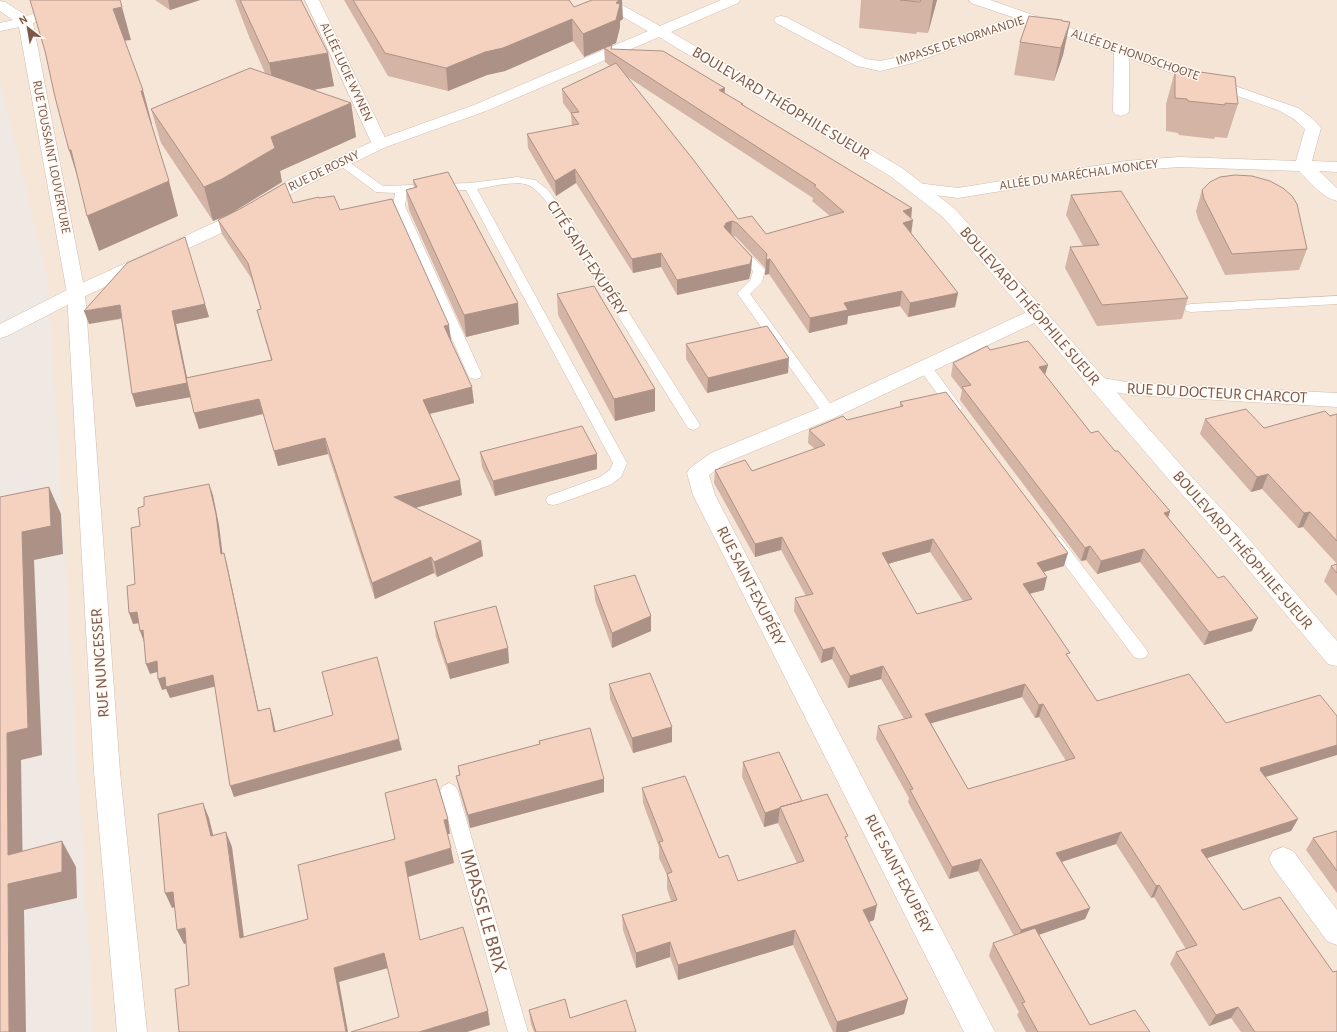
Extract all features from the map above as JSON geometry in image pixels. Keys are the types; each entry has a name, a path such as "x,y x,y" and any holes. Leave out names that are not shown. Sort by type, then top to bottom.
{"street":[{"path":"0,27 25,21 88,0"},
{"name":"ALLÉE LUCIE WYNEN","path":"312,0 380,144"},
{"name":"BOULEVARD THÉOPHILE SUEUR","path":"603,0 658,32 691,49 896,172 949,213 1174,471 1234,537 1337,657"},
{"name":"RUE DE ROSNY","path":"0,332 76,293 237,219 297,183 380,144 487,105 733,0"},
{"name":"ALLÉE DE HONDSCHOOTE","path":"976,0 1296,112 1313,128 1303,165"},
{"path":"0,5 25,21"},
{"name":"IMPASSE DE NORMANDIE","path":"781,20 862,63 880,66 908,60 1001,26 1030,19"},
{"name":"RUE TOUSSAINT LOUVERTURE","path":"25,21 76,293"},
{"path":"1121,111 1122,50"},
{"name":"ALLÉE DU MARÉCHAL MONCEY","path":"918,188 958,193 1126,166 1179,162 1337,167"},
{"path":"1303,165 1326,188 1337,196"},
{"name":"RUE NUNGESSER","path":"76,293 107,772 132,1032"},
{"name":"RUE SAINT-EXUPÉRY","path":"980,1032 704,495 698,473 718,458 829,412 1038,314"},
{"name":"RUE DU DOCTEUR CHARCOT","path":"1097,383 1132,389 1337,400"},
{"path":"1283,859 1337,932"}],"lane":[{"name":"CITÉ SAINT-EXUPÉRY","path":"342,162 380,190 470,186 517,180 531,182 544,192 566,223 693,425"},
{"path":"470,186 620,463 616,473 605,481 553,500"},
{"path":"401,190 399,206 475,375"},
{"path":"731,241 759,270 756,282 743,293 829,412"},
{"path":"1191,308 1337,300"},
{"path":"925,367 964,420"},
{"path":"1045,527 1140,653"},
{"name":"IMPASSE LE BRIX","path":"448,791 518,1032"}],"shaded area":[{"path":"0,0 1337,0 1337,1032 0,1032"},
{"path":"0,81 48,279 94,1032 0,1032"}],"building":[{"path":"30,0 120,0 122,7 113,9 143,90 141,91 169,181 87,216 71,150 69,150 55,97 45,51"},
{"path":"240,0 301,0 328,53 269,63"},
{"path":"353,0 569,0 574,7 592,0 619,0 616,3 620,4 616,20 583,34 572,19 503,48 485,52 446,68 385,53"},
{"path":"900,0 921,0 920,2"},
{"path":"1029,16 1070,22 1061,48 1020,42"},
{"path":"612,45 611,49 663,51 725,88 719,90 743,104 741,104 912,208 903,211 913,220 903,223 958,293 910,303 902,291 844,303 848,310 810,318 770,259 766,260 767,254 737,223 732,221 726,223 724,227 752,257 750,264 677,280 661,253 632,259 575,169 555,181 527,134 579,124 571,113 579,112 562,89 616,63 692,158 738,219 752,216 766,234 844,212 814,186 816,185 604,48"},
{"path":"250,68 351,103 271,137 275,148 222,179 204,187 151,109"},
{"path":"1186,70 1235,77 1238,104 1225,103 1225,105 1175,98 1175,71 1186,72"},
{"path":"448,172 518,303 464,315 406,190 417,187 413,180"},
{"path":"1235,175 1252,176 1270,181 1283,188 1292,196 1297,204 1307,249 1232,254 1204,199 1202,190 1210,182 1220,177"},
{"path":"285,183 293,203 319,197 334,196 340,210 392,199 449,325 444,326 472,387 423,400 460,480 394,497 481,541 434,562 431,557 372,583 325,438 274,451 259,399 194,413 186,378 272,360 257,310 261,309 248,263 218,220"},
{"path":"1121,191 1188,298 1102,305 1070,247 1099,245 1071,195"},
{"path":"185,237 205,304 172,311 187,383 132,394 120,305 84,311 127,263"},
{"path":"594,286 655,389 614,399 557,294"},
{"path":"767,326 789,358 708,378 686,344"},
{"path":"1028,341 1048,365 1039,367 1091,433 1098,431 1115,451 1118,451 1170,511 1164,513 1218,578 1224,576 1258,618 1209,632 1144,549 1101,561 1090,546 1085,548 962,387 971,385 953,363 987,346 990,350"},
{"path":"946,392 1068,553 1037,563 1047,577 1023,584 1070,653 1066,654 1097,701 1189,674 1226,723 1320,695 1337,716 1337,745 1260,768 1298,819 1201,850 1243,910 1280,897 1333,972 1337,971 1337,1032 1255,1032 1238,1007 1216,1015 1176,952 1197,945 1159,885 1156,886 1121,832 1056,853 1090,908 1021,930 981,859 952,867 910,790 913,789 878,726 912,717 883,666 850,676 834,647 823,650 795,598 813,594 782,537 755,544 715,470 745,460 752,471 825,445 809,430 843,416 847,420 903,406 900,402","holes":["933,539 972,599 917,614 882,553","1025,684 1039,705 1043,704 1075,758 968,789 925,714"]},
{"path":"1246,409 1264,428 1325,411 1330,416 1337,414 1337,541 1310,512 1304,513 1268,474 1257,477 1205,419"},
{"path":"582,426 597,454 493,481 480,452"},
{"path":"209,484 216,514 221,554 224,553 258,711 270,708 274,732 333,715 322,672 377,657 399,739 230,786 213,675 166,687 165,677 158,679 157,661 146,664 143,630 140,631 137,612 129,613 127,586 135,584 131,528 140,526 138,508 144,506 144,497"},
{"path":"49,487 51,526 22,532 28,728 7,733 8,855 62,841 62,872 8,884 9,1032 0,1032 0,497"},
{"path":"1337,564 1337,573 1331,566"},
{"path":"635,575 651,616 612,633 594,586"},
{"path":"496,606 508,648 447,664 434,622"},
{"path":"650,673 672,727 632,738 609,684"},
{"path":"590,728 604,779 468,815 456,776 460,775 458,766 540,744 539,741"},
{"path":"779,752 802,801 765,813 743,762"},
{"path":"685,776 719,858 728,855 738,881 804,861 780,807 827,794 848,836 845,837 877,905 863,910 908,999 837,1022 795,930 678,965 670,942 636,953 622,915 677,900 667,874 672,872 659,842 663,841 642,788"},
{"path":"436,779 448,819 444,820 451,848 405,862 420,940 463,927 488,1011 419,1032 351,1032 399,1017 384,953 334,968 346,1032 179,1032 175,989 189,985 185,928 177,930 173,892 165,893 158,814 203,803 211,836 226,832 240,938 308,919 298,865 395,839 385,793"},
{"path":"1337,831 1337,871 1313,838"},
{"path":"1035,928 1090,1025 1135,1010 1150,1032 1038,1032 1022,1003 1025,1002 993,943"},
{"path":"565,999 570,1018 626,1000 636,1032 536,1032 529,1010"}]}
